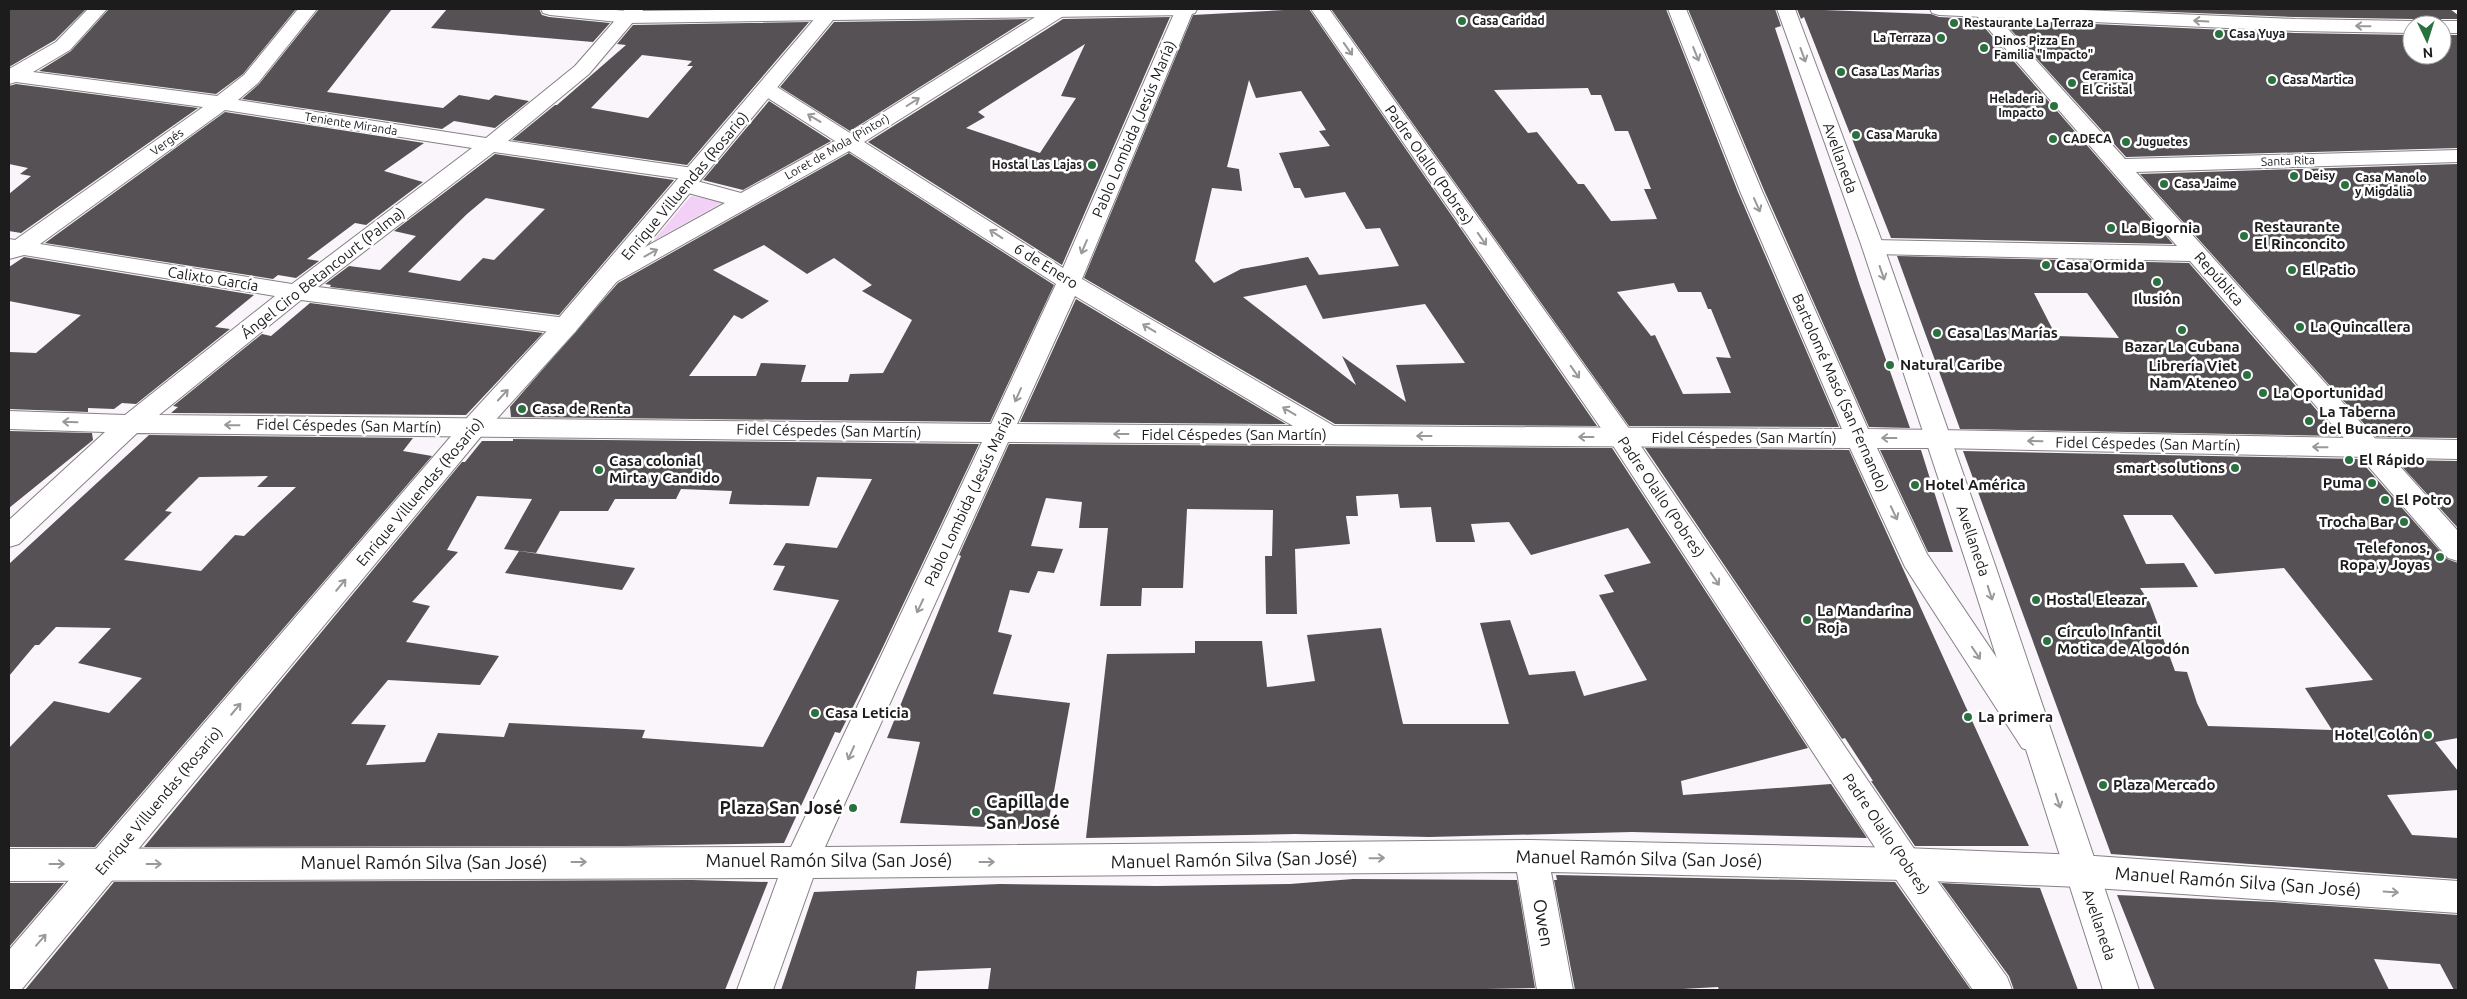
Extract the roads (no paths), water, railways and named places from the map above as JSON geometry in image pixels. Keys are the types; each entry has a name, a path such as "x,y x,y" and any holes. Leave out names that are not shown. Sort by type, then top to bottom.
{"street":[{"path":"10,76 63,46 98,9"},
{"name":"Vergés","path":"12,250 221,103 251,79 308,9"},
{"path":"550,9 631,13 1186,9"},
{"name":"Pablo Lombida (Jesús María)","path":"755,990 802,861 1069,282 1186,9"},
{"name":"Padre Olallo (Pobres)","path":"1320,9 1621,437 1905,864 1994,990"},
{"name":"Bartolomé Masó (San Fernando)","path":"1678,9 1751,191 1859,438 1915,560 2044,755"},
{"name":"Avellaneda","path":"1786,9 1873,247 2121,990"},
{"path":"1939,9 2030,11 2295,25 2402,27"},
{"name":"Loret de Mola (Pintor)","path":"608,277 851,141 1060,10"},
{"name":"República","path":"1980,10 2458,550"},
{"name":"Enrique Villuendas (Rosario)","path":"9,977 474,427 608,277 831,11"},
{"name":"Ángel Ciro Betancourt (Palma)","path":"9,536 131,424 296,292 490,145 582,70 631,13"},
{"name":"Teniente Miranda","path":"10,76 221,103 490,145 689,180 744,201"},
{"name":"6 de Enero","path":"767,89 1069,282 1331,436"},
{"name":"Santa Rita","path":"2118,166 2458,156"},
{"path":"1873,247 2196,254"},
{"name":"Calixto García","path":"12,250 296,292 566,326"},
{"name":"Fidel Céspedes (San Martín)","path":"9,420 131,424 1000,433 1859,438 2458,450"},
{"name":"Manuel Ramón Silva (San José)","path":"9,865 802,861 1062,862 1531,856 1905,864 2080,871 2458,897"},
{"name":"Owen","path":"1531,856 1555,990"}],"place":[{"name":"Casa Caridad","path":"1462,21"},
{"name":"Restaurante La Terraza","path":"1954,23"},
{"name":"Casa Yuya","path":"2219,34"},
{"name":"La Terraza","path":"1941,38"},
{"name":"Dinos Pizza En Familia \"Impacto\"","path":"1984,48"},
{"name":"Casa Las Marias","path":"1841,72"},
{"name":"Casa Martica","path":"2272,80"},
{"name":"Ceramica El Cristal","path":"2072,83"},
{"name":"Heladeria Impacto","path":"2054,106"},
{"name":"Casa Maruka","path":"1856,135"},
{"name":"CADECA","path":"2053,139"},
{"name":"Juguetes","path":"2126,142"},
{"name":"Hostal Las Lajas","path":"1092,165"},
{"name":"Deisy","path":"2294,176"},
{"name":"Casa Jaime","path":"2164,184"},
{"name":"Casa Manolo y Migdalia","path":"2345,185"},
{"name":"La Bigornia","path":"2111,228"},
{"name":"Restaurante El Rinconcito","path":"2244,236"},
{"name":"Casa Ormida","path":"2046,265"},
{"name":"El Patio","path":"2292,270"},
{"name":"Ilusión","path":"2157,282"},
{"name":"La Quincallera","path":"2300,327"},
{"name":"Bazar La Cubana","path":"2182,330"},
{"name":"Casa Las Marías","path":"1937,333"},
{"name":"Natural Caribe","path":"1890,365"},
{"name":"Librería Viet Nam Ateneo","path":"2247,375"},
{"name":"La Oportunidad","path":"2263,393"},
{"name":"Casa de Renta","path":"522,409"},
{"name":"La Taberna del Bucanero","path":"2309,421"},
{"name":"El Rápido","path":"2349,460"},
{"name":"smart solutions","path":"2235,468"},
{"name":"Casa colonial Mirta y Candido","path":"599,470"},
{"name":"Puma","path":"2372,483"},
{"name":"Hotel América","path":"1915,485"},
{"name":"El Potro","path":"2385,500"},
{"name":"Trocha Bar","path":"2404,522"},
{"name":"Telefonos, Ropa y Joyas","path":"2440,557"},
{"name":"Hostal Eleazar","path":"2036,600"},
{"name":"La Mandarina Roja","path":"1807,620"},
{"name":"Círculo Infantil Motica de Algodón","path":"2047,641"},
{"name":"Casa Leticia","path":"815,713"},
{"name":"La primera","path":"1968,717"},
{"name":"Hotel Colón","path":"2428,735"},
{"name":"Plaza Mercado","path":"2103,785"},
{"name":"Plaza San José","path":"853,808"},
{"name":"Capilla de San José","path":"976,812"}]}
